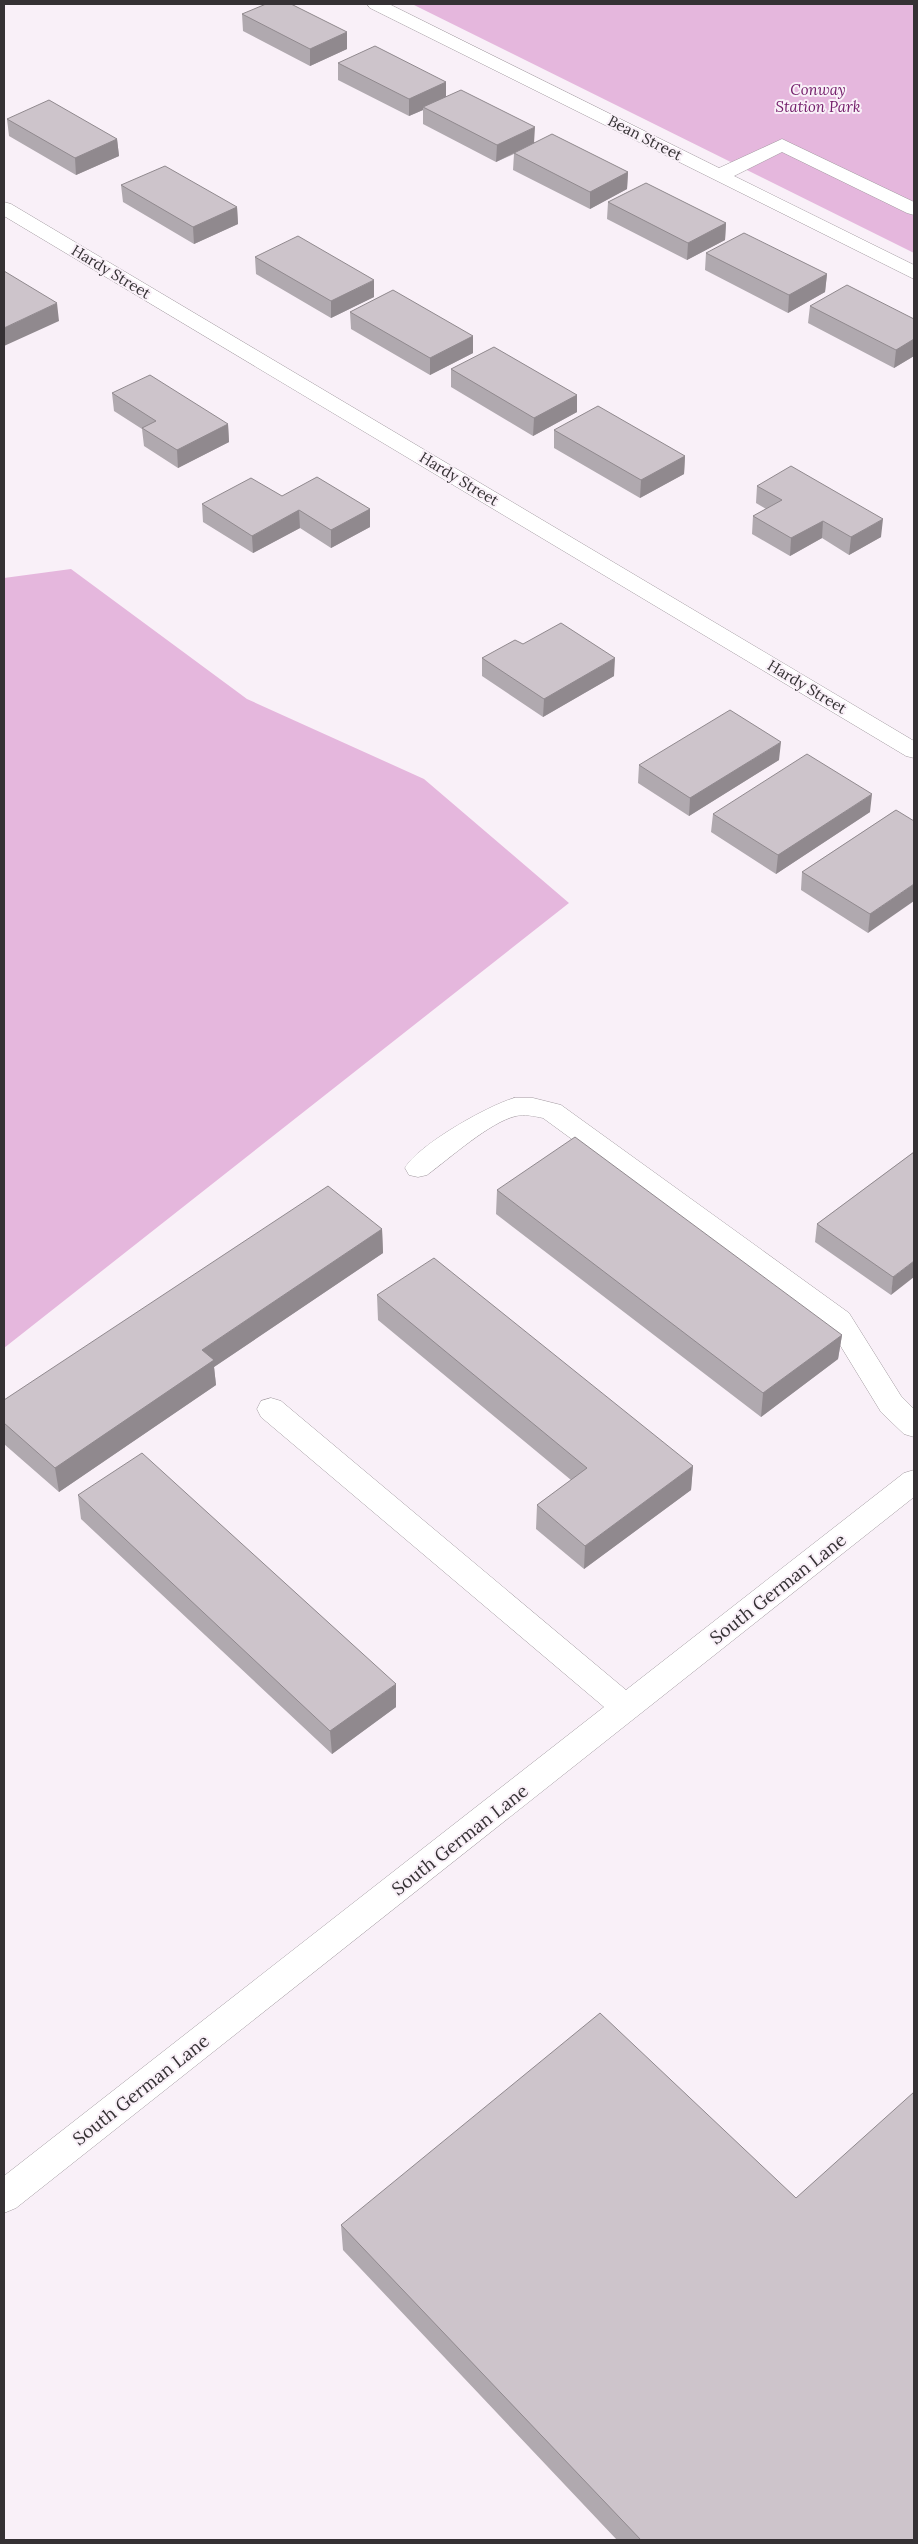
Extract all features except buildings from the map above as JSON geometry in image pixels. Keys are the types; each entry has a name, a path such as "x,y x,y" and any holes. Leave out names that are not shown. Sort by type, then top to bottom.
{"street":[{"name":"Bean Street","path":"376,4 914,273"},
{"path":"720,176 782,145 914,208"},
{"name":"Hardy Street","path":"4,208 914,751"},
{"path":"418,1168 496,1114 513,1107 534,1106 552,1111 840,1320 891,1404 914,1426"},
{"path":"271,1409 627,1709"},
{"name":"South German Lane","path":"4,2197 627,1709 914,1481"}],"green space":[{"name":"Conway Station Park","path":"412,4 914,4 914,253"},
{"path":"71,569 247,699 424,779 569,903 4,1348 4,578"}]}
